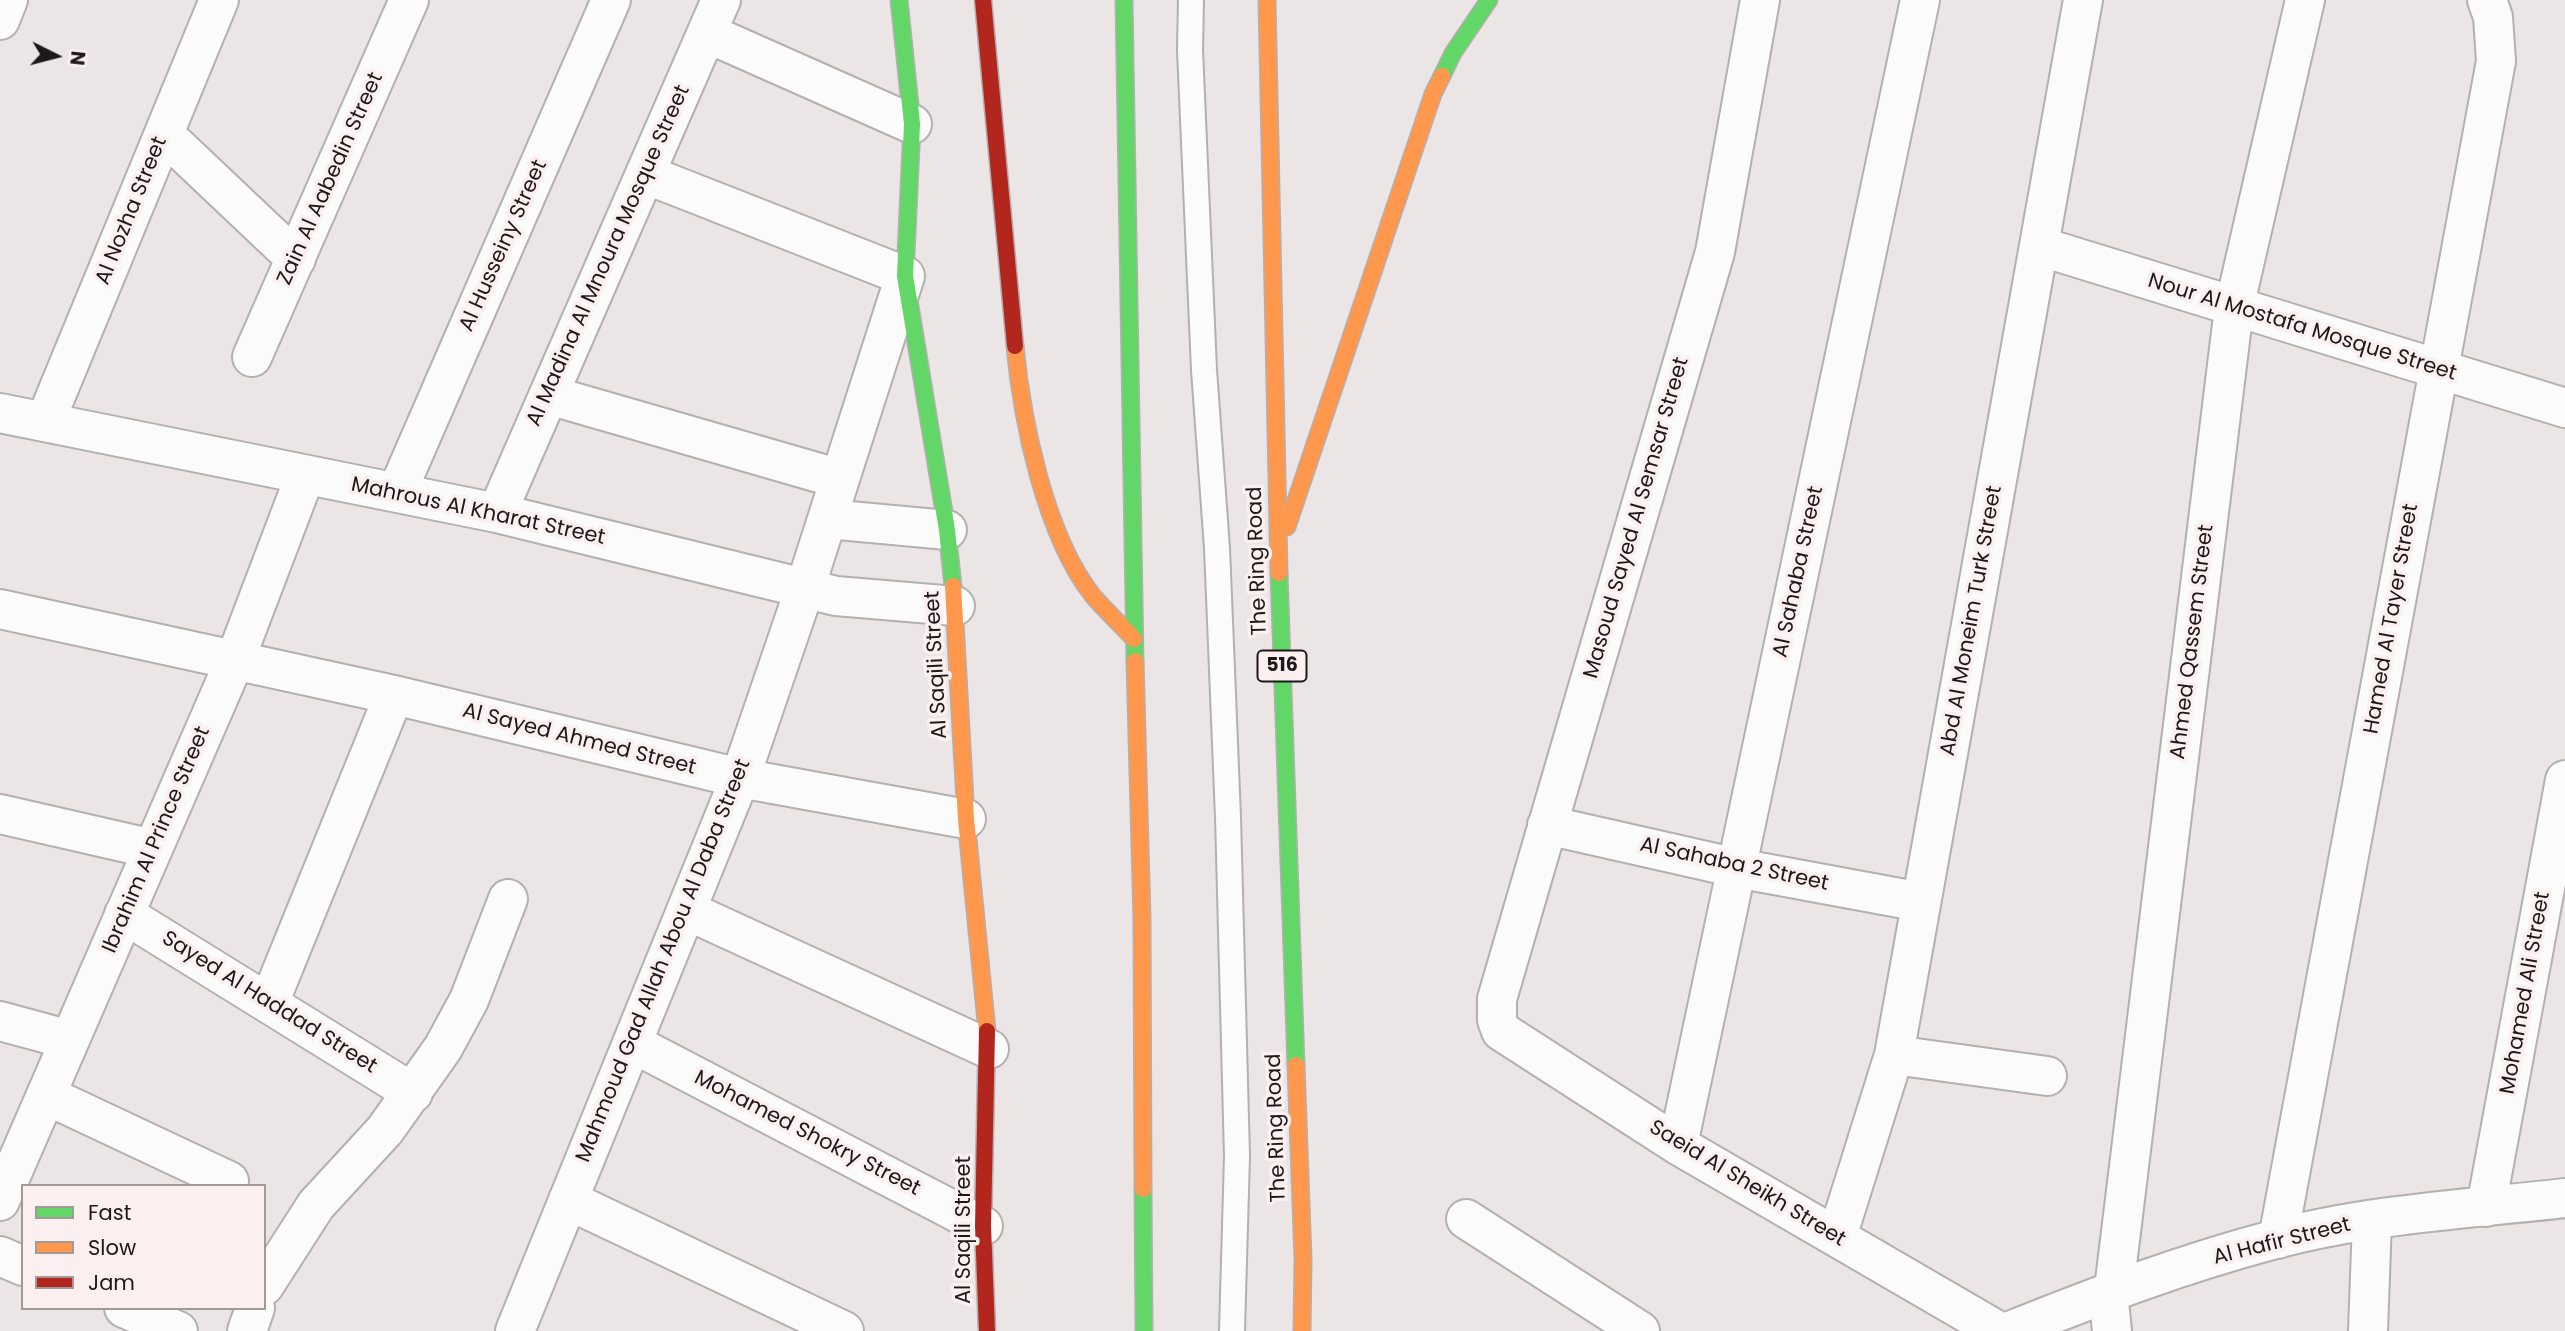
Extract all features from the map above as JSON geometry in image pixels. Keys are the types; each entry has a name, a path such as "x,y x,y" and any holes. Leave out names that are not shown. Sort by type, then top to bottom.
{"main road":[{"name":"Al Saqili Street","path":"899,0 912,124 905,276 947,530 955,606 967,819 989,1049 983,1226 987,1331"},
{"path":"983,0 1013,357 1023,417 1046,499 1066,548 1092,594 1134,639"},
{"path":"1124,0 1134,639 1142,919 1144,1331"},
{"name":"The Ring Road","path":"1267,0 1278,552 1303,1259 1302,1331"},
{"path":"1278,552 1433,94 1453,53 1489,0"}],"street":[{"path":"0,20 8,0"},
{"name":"Al Nozha Street","path":"45,422 219,0"},
{"name":"Zain Al Aabedin Street","path":"252,357 409,0"},
{"name":"Al Husseiny Street","path":"397,492 611,0"},
{"name":"Masoud Sayed Al Semsar Street","path":"1501,1031 1497,1020 1497,999 1715,252 1760,0"},
{"name":"Al Sahaba Street","path":"1678,1145 1920,0"},
{"name":"Abd Al Moneim Turk Street","path":"1837,1237 1894,1055 2083,0"},
{"name":"Ahmed Qassem Street","path":"2112,1331 2111,1290 2234,308 2305,0"},
{"name":"Hamed Al Tayer Street","path":"2278,1239 2496,61 2493,17 2487,0"},
{"path":"714,16 912,124"},
{"name":"Al Madina Al Mnoura Mosque Street","path":"497,513 714,16"},
{"path":"164,134 296,258"},
{"path":"645,174 905,276"},
{"name":"Nour Al Mostafa Mosque Street","path":"2039,246 2565,408"},
{"name":"Mahmoud Gad Allah Abou Al Daba Street","path":"515,1331 740,778 828,519 905,276"},
{"path":"549,395 840,479"},
{"name":"Mahrous Al Kharat Street","path":"0,413 497,513 805,588 899,603 955,606"},
{"name":"Ibrahim Al Prince Street","path":"0,1201 235,660 305,476"},
{"path":"828,519 947,530"},
{"name":"Al Sayed Ahmed Street","path":"0,609 394,695 740,778 967,819"},
{"path":"269,1003 394,695"},
{"name":"Mohamed Ali Street","path":"2486,1207 2565,779"},
{"path":"0,814 153,849"},
{"name":"Al Sahaba 2 Street","path":"1547,825 1737,868 1921,902"},
{"path":"266,1283 316,1205 385,1130 413,1093 469,1000 508,899"},
{"path":"686,909 989,1049"},
{"name":"Sayed Al Haddad Street","path":"124,914 413,1093"},
{"path":"0,1021 70,1040"},
{"name":"Saeid Al Sheikh Street","path":"1501,1031 1678,1145 1998,1331"},
{"name":"Mohamed Shokry Street","path":"632,1043 983,1226"},
{"path":"1894,1055 2047,1076"},
{"path":"46,1095 229,1181"},
{"name":"Al Hafir Street","path":"2010,1331 2111,1290 2278,1239 2372,1221 2565,1198"},
{"path":"568,1200 844,1331"},
{"path":"1466,1219 1640,1331"},
{"path":"2368,1331 2372,1221"},
{"path":"0,1256 21,1265"},
{"path":"129,1310 178,1331"},
{"path":"247,1331 254,1310"}],"lane":[{"path":"1191,0 1189,50 1204,370 1217,548 1228,831 1237,1156 1232,1331"}],"traffic: fast":[{"path":"899,0 912,124 905,276 947,530 953,586"},
{"path":"1124,0 1135,661"},
{"path":"1442,76 1453,53 1489,0"},
{"path":"1279,573 1296,1065"},
{"path":"1143,1189 1144,1331"}],"traffic: slow":[{"path":"1267,0 1279,573"},
{"path":"1287,527 1433,94 1442,76"},
{"path":"1015,346 1030,442 1049,510 1076,571 1093,596 1134,639"},
{"path":"953,586 966,819 987,1031"},
{"path":"1135,661 1142,919 1143,1189"},
{"path":"1296,1065 1303,1259 1302,1331"}],"traffic: jam":[{"path":"983,0 1015,346"},
{"path":"987,1031 983,1226 987,1331"}]}
